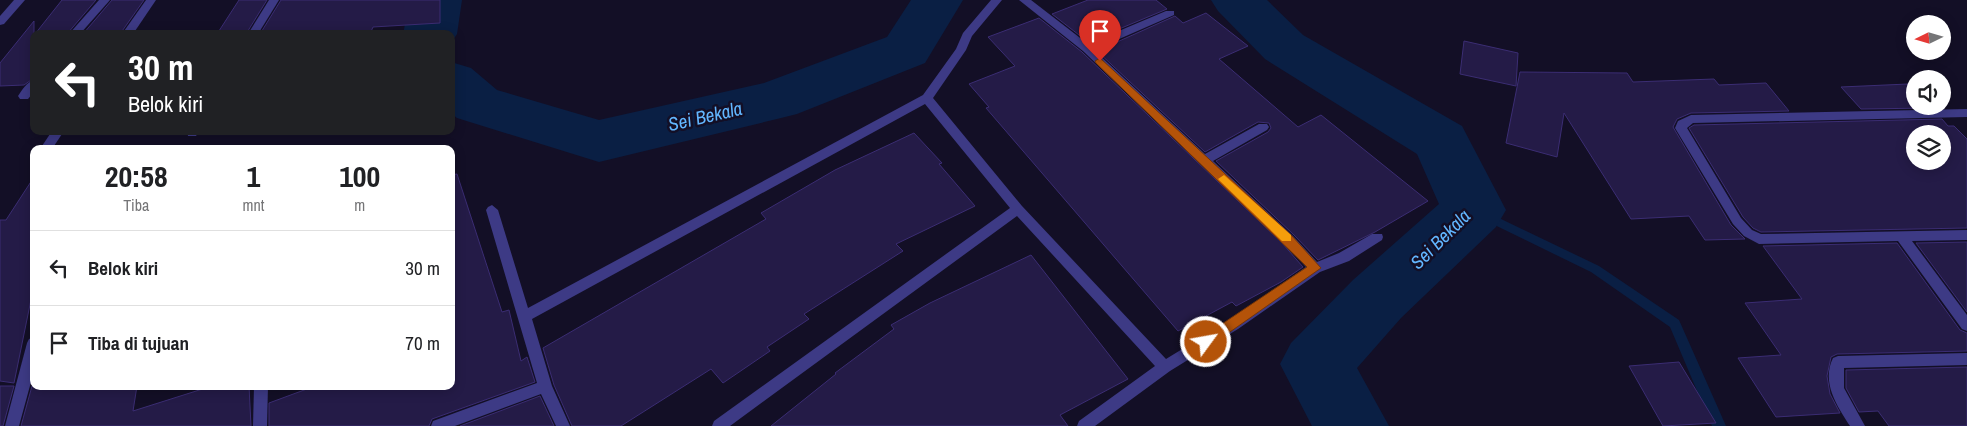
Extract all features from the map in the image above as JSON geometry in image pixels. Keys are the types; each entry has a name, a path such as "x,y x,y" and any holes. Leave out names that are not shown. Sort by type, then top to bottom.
{"street":[{"path":"0,22 20,0"},
{"path":"78,30 105,0"},
{"path":"130,30 151,0"},
{"path":"255,30 274,0"},
{"path":"523,317 927,98 961,50 967,35 998,0"},
{"path":"1024,0 1087,49 1315,268"},
{"path":"1087,49 1170,13"},
{"path":"24,96 30,89"},
{"path":"927,98 1018,209 1165,367"},
{"path":"1964,116 1690,119 1682,124 1683,132 1737,221 1748,233 1759,239 1967,234"},
{"path":"1204,160 1263,127"},
{"path":"719,426 1018,209"},
{"path":"492,210 544,386 563,426"},
{"path":"1901,235 1967,325"},
{"path":"1084,426 1165,367 1233,325 1315,268 1344,257 1377,237"},
{"path":"12,426 30,358"},
{"path":"1858,426 1837,390 1834,373 1838,362 1967,359"},
{"path":"438,426 544,386"},
{"path":"260,426 261,390"}],"building":[{"path":"62,0 96,0 70,30 38,30"},
{"path":"112,0 144,0 123,30 86,30"},
{"path":"239,0 267,0 248,30 220,30"},
{"path":"281,0 440,0 440,23 373,27 372,30 262,30"},
{"path":"1088,0 1156,0 1167,9 1088,42 1052,14"},
{"path":"1206,13 1248,46 1219,59 1298,127 1321,115 1428,201 1375,232 1318,260 1216,161 1268,132 1271,128 1269,123 1258,122 1205,152 1097,51 1175,16 1183,23"},
{"path":"1039,18 1082,52 1282,243 1303,267 1281,282 1236,306 1232,302 1178,331 986,108 989,107 969,84 1015,66 988,37"},
{"path":"34,21 34,30 30,30 30,81 24,85 0,86 0,63"},
{"path":"1464,41 1518,53 1516,86 1460,74"},
{"path":"1520,72 1627,73 1633,82 1714,79 1719,85 1766,83 1789,111 1691,113 1677,119 1673,127 1731,225 1745,239 1705,240 1689,216 1631,219 1564,113 1557,157 1506,143"},
{"path":"1906,84 1906,108 1861,109 1841,87"},
{"path":"1942,119 1947,125 1906,125 1906,170 1951,170 1951,126 1954,126 1967,139 1967,228 1761,232 1753,228 1743,217 1689,128 1694,125"},
{"path":"914,133 942,163 939,164 975,206 896,244 903,251 804,314 809,319 767,347 770,351 723,383 711,369 621,426 572,426 554,385 543,348 766,219 761,213 835,170"},
{"path":"455,174 457,174 502,312 509,310 521,361 527,357 535,382 432,419 429,426 269,426 269,403 304,390 455,390"},
{"path":"30,183 30,305 14,383 0,381 0,220 6,220"},
{"path":"1967,242 1967,312 1916,243"},
{"path":"1897,243 1960,330 1967,333 1967,351 1837,354 1831,357 1827,376 1830,394 1840,413 1776,417 1738,358 1781,355 1745,303 1802,299 1763,246"},
{"path":"1031,255 1128,379 1060,415 1068,426 771,426 835,373 894,329 891,325 930,303"},
{"path":"1679,362 1716,423 1663,426 1629,366"},
{"path":"1967,367 1967,426 1889,426 1878,411 1859,412 1846,388 1846,370"},
{"path":"0,386 14,386 3,426 0,426"},
{"path":"31,390 136,390 133,411 199,390 249,390 251,426 21,426"},
{"path":"540,396 554,426 460,426"}],"waterway":[{"name":"Sei Bekala","path":"431,30 436,0"},
{"name":"Sei Bekala","path":"455,85 477,104 599,141 777,100 906,50 937,0"},
{"name":"Sei Bekala","path":"1237,0 1284,47 1441,141 1474,210 1377,299 1316,364 1351,426"},
{"path":"1474,210 1595,269 1675,324 1719,426"}],"slow traffic":[{"path":"1224,179 1286,238"}],"route":[{"path":"1100,61 1288,239 1315,268 1206,342"}]}
